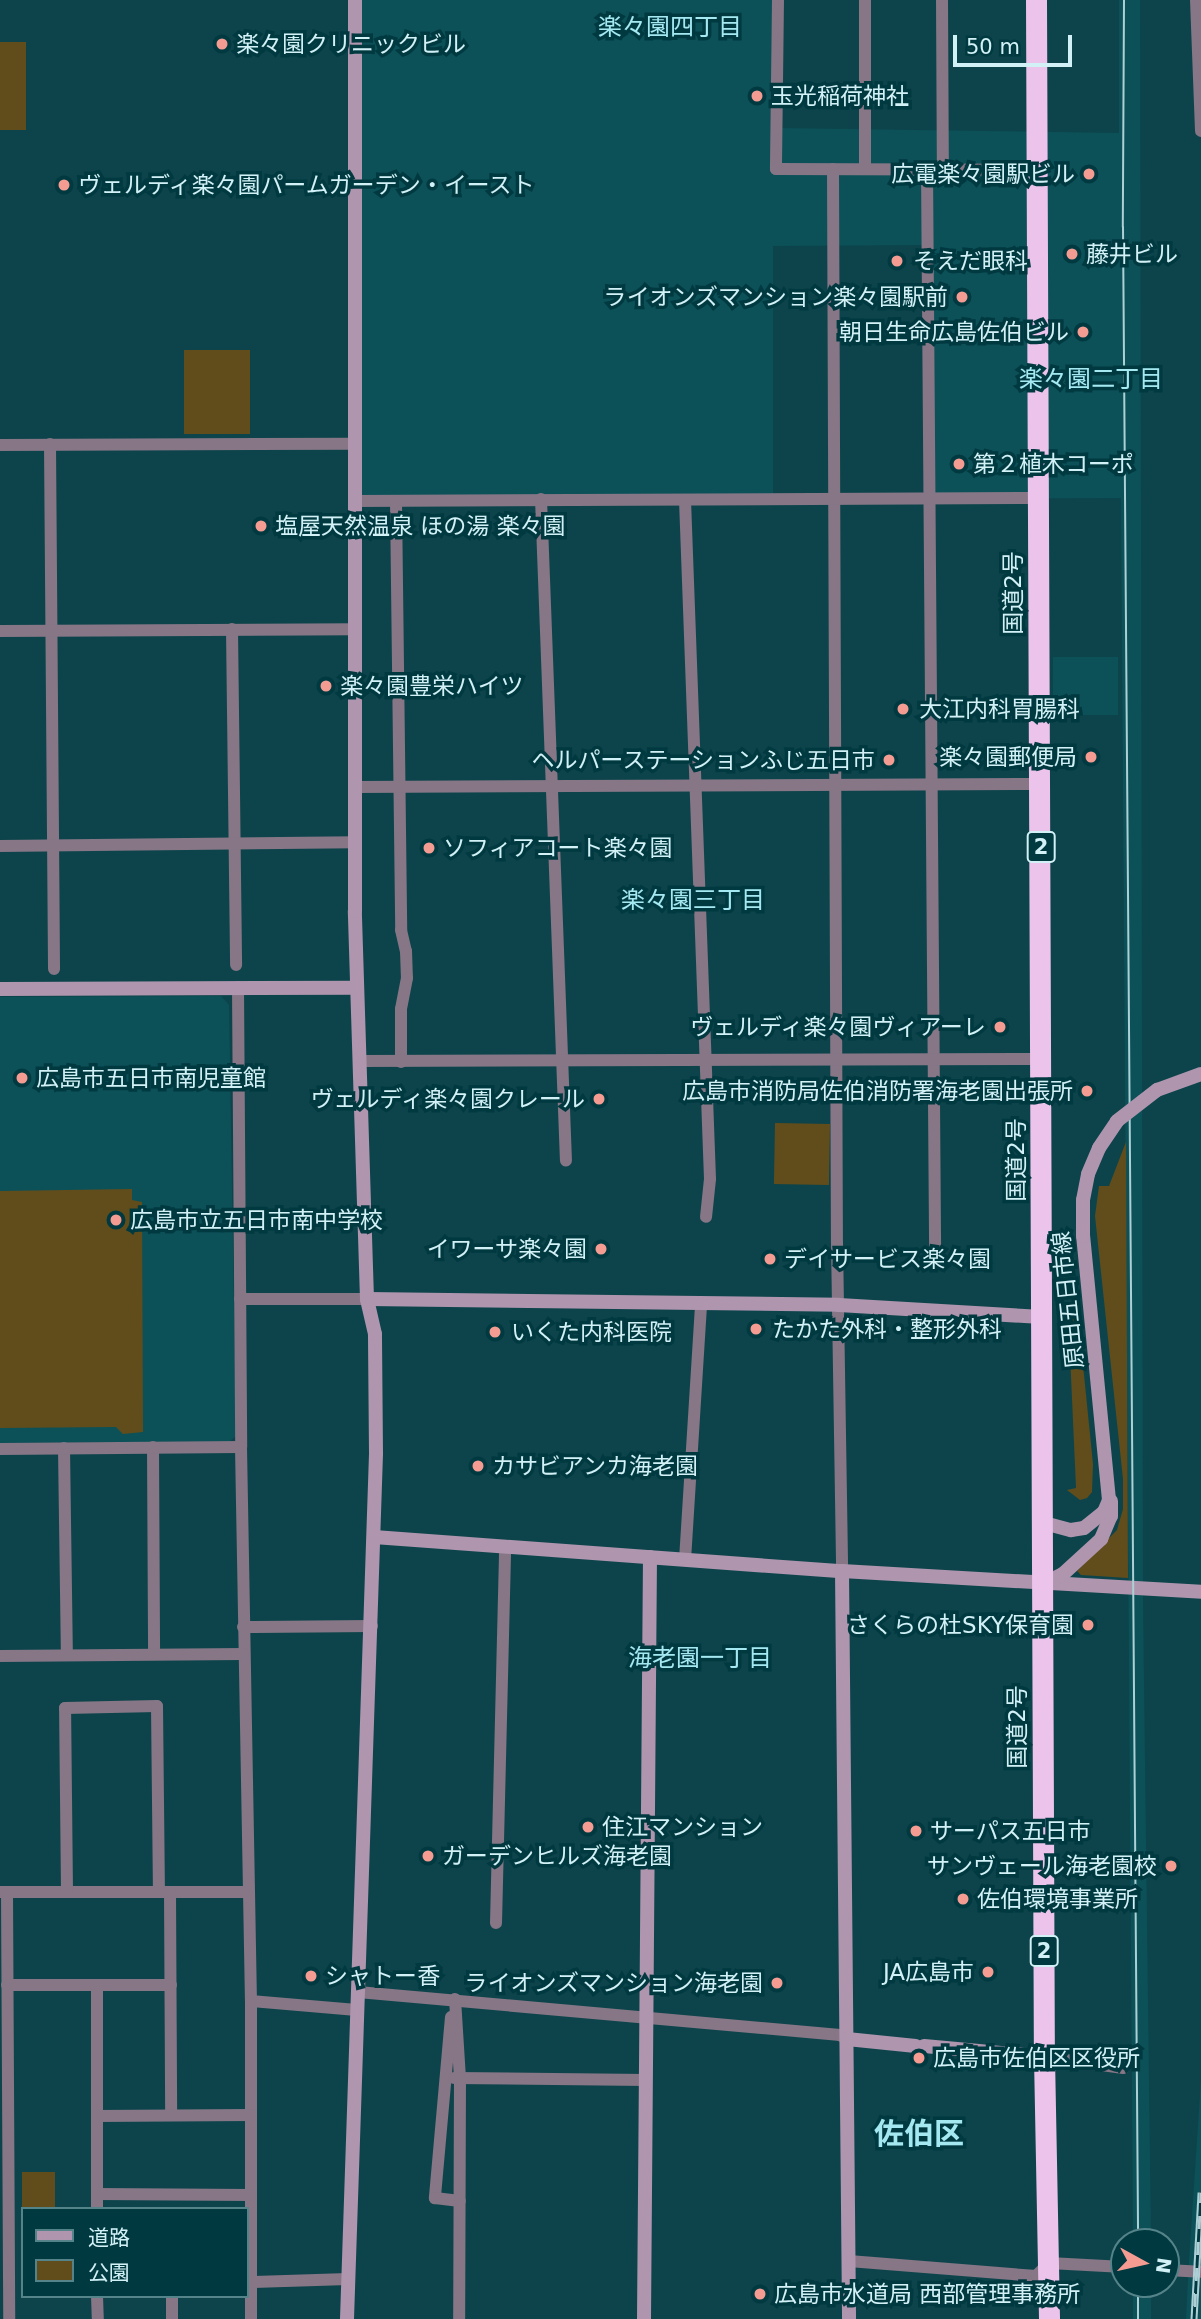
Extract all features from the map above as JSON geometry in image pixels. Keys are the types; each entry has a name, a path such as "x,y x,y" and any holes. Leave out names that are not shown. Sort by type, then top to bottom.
{"highway":[{"name":"国道2号","path":"1035,0 1041,784 1044,2057 1049,2319"}],"street":[{"path":"346,2319 372,1626 375,1334 368,1300 357,988 355,0"},
{"path":"778,0 776,169 1037,170"},
{"path":"865,0 865,169"},
{"path":"942,0 943,169"},
{"path":"1196,0 1201,131"},
{"path":"833,169 834,785 849,2319"},
{"path":"927,169 934,785 935,1245"},
{"path":"50,444 54,969"},
{"path":"0,445 355,444"},
{"path":"355,501 1038,498"},
{"path":"541,499 566,1161"},
{"path":"685,500 710,1179 706,1217"},
{"path":"396,502 401,930 407,951 407,978 401,1009 401,1062"},
{"path":"232,629 236,965"},
{"path":"0,631 355,629"},
{"path":"356,787 1041,784"},
{"path":"0,846 355,842"},
{"path":"238,987 243,1654 251,2001 251,2319"},
{"path":"0,989 357,988"},
{"path":"360,1061 1041,1059"},
{"name":"原田五日市線","path":"1044,1523 1071,1530 1084,1528 1104,1512 1110,1487 1083,1236 1083,1200 1088,1174 1099,1148 1117,1121 1157,1090 1201,1074"},
{"path":"240,1299 839,1305 1042,1317"},
{"path":"685,1560 701,1304"},
{"path":"153,1447 154,1653"},
{"path":"0,1449 241,1447"},
{"path":"64,1448 67,1655"},
{"path":"1044,1584 1063,1574 1101,1539 1111,1516 1110,1487"},
{"path":"374,1537 842,1572 1201,1592"},
{"path":"496,1923 506,1546"},
{"path":"644,2319 650,1557"},
{"path":"243,1627 372,1626"},
{"path":"0,1656 243,1654"},
{"path":"67,1892 65,1708 157,1706 171,1985 171,2115"},
{"path":"9,2319 9,2214 3,2029 7,1986 3,1892 247,1892"},
{"path":"97,1985 97,2207"},
{"path":"7,1986 171,1985"},
{"path":"358,1992 840,2035 847,2039 1044,2057 1123,2068"},
{"path":"455,1999 460,2078 458,2319"},
{"path":"455,1999 444,2078 435,2198 460,2201"},
{"path":"251,2001 357,2010"},
{"path":"444,2078 646,2080"},
{"path":"97,2116 250,2115"},
{"path":"97,2194 250,2195"},
{"path":"172,2194 172,2207"},
{"path":"9,2214 21,2214"},
{"path":"849,2262 1036,2276 1049,2263 1110,2266"},
{"path":"1180,2271 1201,2272"},
{"path":"251,2282 348,2280"},
{"path":"97,2298 98,2319"},
{"path":"172,2298 172,2319"}],"shaded area":[{"path":"355,0 779,0 778,128 1119,133 1119,0 1140,0 1143,1603 1151,2228 1133,2228 1121,498 931,499 929,245 773,246 773,495 356,504"},
{"path":"1053,657 1118,657 1118,715 1053,715"},
{"name":"広島市立五日市南中学校","path":"221,996 229,1005 236,1436 229,1442 0,1443 0,997"},
{"path":"1201,2080 1201,2319 1186,2319 1189,2261"},
{"path":"1133,2298 1151,2298 1151,2319 1133,2319"}],"green space":[{"path":"0,42 26,42 26,130 0,130"},
{"path":"184,350 250,350 250,434 184,434"},
{"path":"775,1123 830,1124 829,1185 774,1184"},
{"path":"1126,1142 1128,1578 1081,1575 1077,1571 1117,1530 1123,1509 1123,1479 1095,1216 1099,1186 1109,1186"},
{"path":"132,1189 132,1200 142,1202 143,1432 123,1434 116,1427 0,1428 0,1191"},
{"path":"1074,1276 1093,1464 1092,1492 1087,1498 1080,1500 1067,1490 1076,1488 1070,1354"},
{"path":"22,2172 55,2172 55,2207 22,2207"}],"tram line":[{"path":"1124,0 1123,227 1138,2228"},
{"path":"1138,2298 1138,2319"}],"railway":[{"path":"1194,2319 1201,2192"}],"place":[{"name":"楽々園クリニックビル","path":"222,44"},
{"name":"玉光稲荷神社","path":"757,96"},
{"name":"広電楽々園駅ビル","path":"1089,174"},
{"name":"ヴェルディ楽々園パームガーデン・イースト","path":"64,185"},
{"name":"藤井ビル","path":"1072,254"},
{"name":"そえだ眼科","path":"897,261"},
{"name":"ライオンズマンション楽々園駅前","path":"962,297"},
{"name":"朝日生命広島佐伯ビル","path":"1083,332"},
{"name":"第２植木コーポ","path":"959,464"},
{"name":"塩屋天然温泉 ほの湯 楽々園","path":"261,526"},
{"name":"楽々園豊栄ハイツ","path":"326,686"},
{"name":"大江内科胃腸科","path":"903,709"},
{"name":"楽々園郵便局","path":"1091,757"},
{"name":"ヘルパーステーションふじ五日市","path":"889,760"},
{"name":"ソフィアコート楽々園","path":"429,848"},
{"name":"ヴェルディ楽々園ヴィアーレ","path":"1000,1027"},
{"name":"広島市五日市南児童館","path":"22,1078"},
{"name":"広島市消防局佐伯消防署海老園出張所","path":"1087,1091"},
{"name":"ヴェルディ楽々園クレール","path":"599,1099"},
{"name":"広島市立五日市南中学校","path":"116,1220"},
{"name":"イワーサ楽々園","path":"601,1249"},
{"name":"デイサービス楽々園","path":"770,1259"},
{"name":"たかた外科・整形外科","path":"756,1329"},
{"name":"いくた内科医院","path":"495,1332"},
{"name":"カサビアンカ海老園","path":"478,1466"},
{"name":"さくらの杜SKY保育園","path":"1088,1625"},
{"name":"住江マンション","path":"588,1827"},
{"name":"サーパス五日市","path":"916,1831"},
{"name":"ガーデンヒルズ海老園","path":"428,1856"},
{"name":"サンヴェール海老園校","path":"1171,1866"},
{"name":"佐伯環境事業所","path":"963,1899"},
{"name":"JA広島市","path":"988,1972"},
{"name":"シャトー香","path":"311,1976"},
{"name":"ライオンズマンション海老園","path":"777,1983"},
{"name":"広島市佐伯区区役所","path":"919,2058"},
{"name":"広島市水道局 西部管理事務所","path":"760,2294"}],"district":[{"name":"楽々園四丁目","path":"670,28"},
{"name":"楽々園二丁目","path":"1091,380"},
{"name":"楽々園三丁目","path":"693,901"},
{"name":"海老園一丁目","path":"700,1659"},
{"name":"佐伯区","path":"919,2134"}]}
